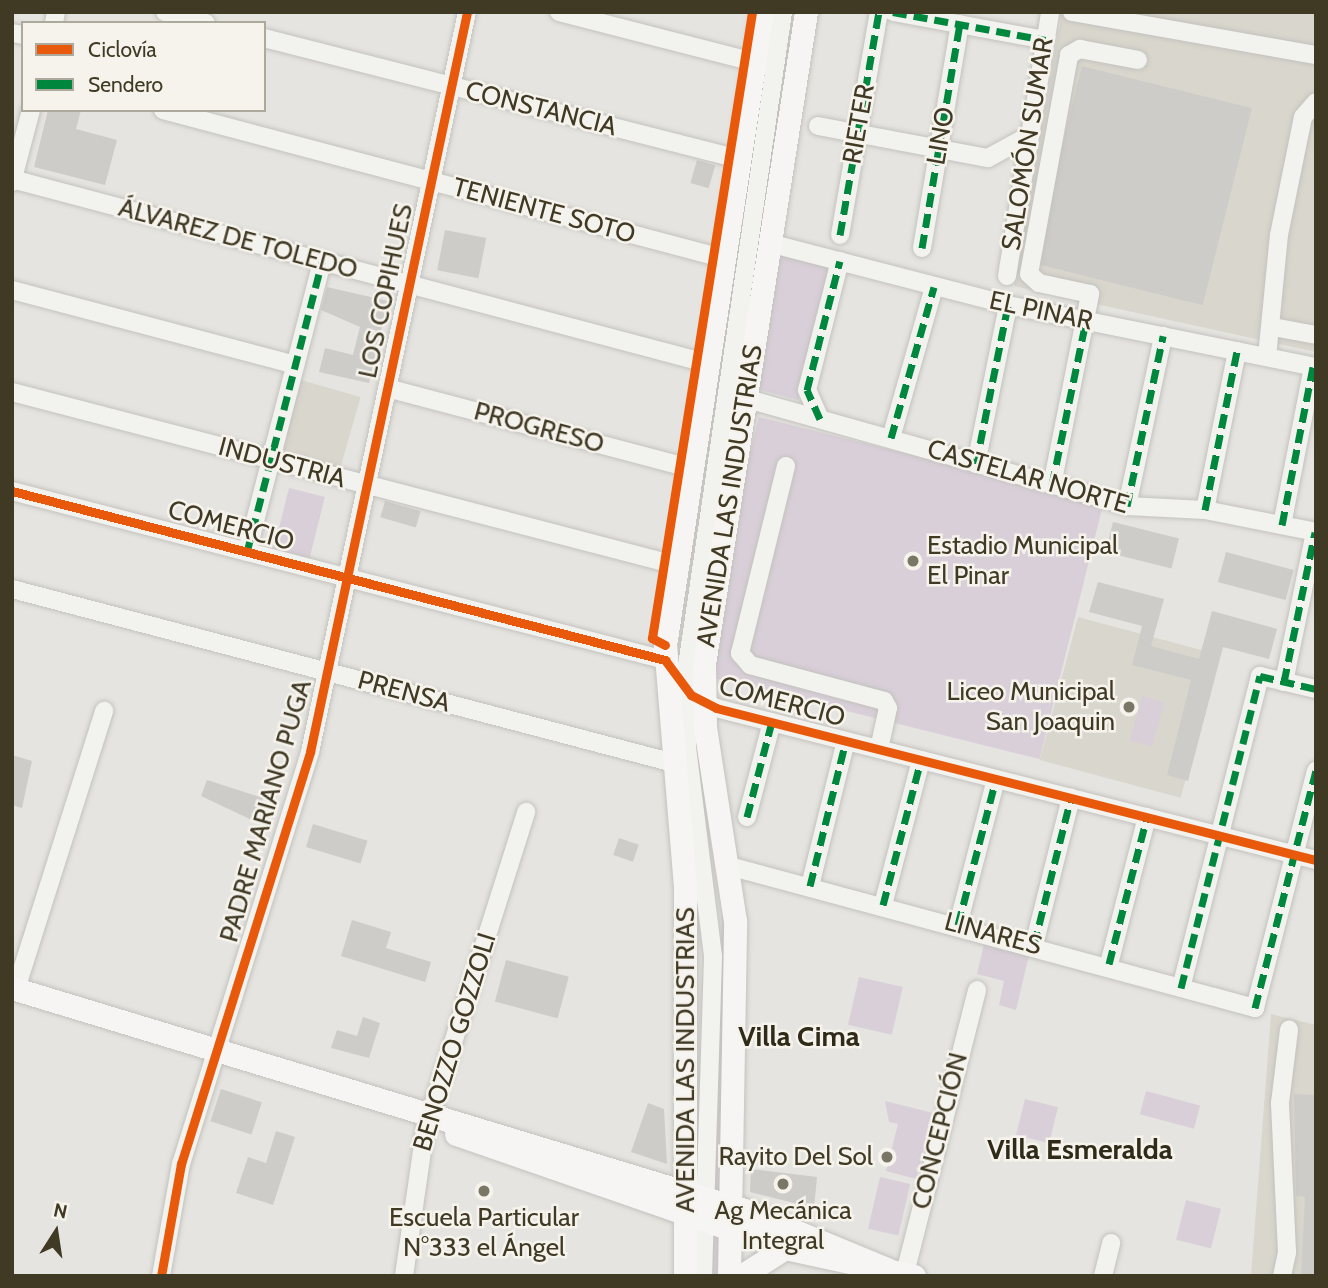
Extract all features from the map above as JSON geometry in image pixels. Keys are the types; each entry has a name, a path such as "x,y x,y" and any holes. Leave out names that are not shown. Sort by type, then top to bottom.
{"main road":[{"name":"AVENIDA LAS INDUSTRIAS","path":"729,1276 706,1210 685,878 665,660 675,565 762,12"},
{"name":"AVENIDA LAS INDUSTRIAS","path":"685,1276 706,1210 735,920 729,866 690,692 708,620 806,12"},
{"path":"14,989 429,1119 483,1128 706,1210 902,1272"},
{"path":"706,1210 785,1248 902,1272"},
{"path":"741,1276 785,1248"}],"street":[{"path":"165,12 199,21"},
{"name":"LOS COPIHUES","path":"347,579 467,12"},
{"path":"559,12 754,62"},
{"path":"703,1276 713,956 690,692 776,12"},
{"path":"690,692 783,12"},
{"name":"RIETER","path":"839,235 879,12"},
{"path":"893,12 1045,40"},
{"name":"SALOMÓN SUMAR","path":"1007,276 1050,12"},
{"path":"1072,12 1316,55"},
{"name":"LINO","path":"922,247 960,24"},
{"name":"CONSTANCIA","path":"266,39 737,159"},
{"path":"1052,485 1090,293 1056,287 1029,274 1069,55 1080,49 1138,60"},
{"path":"1267,358 1273,327 1279,235 1301,124 1316,102"},
{"path":"13,180 30,112"},
{"name":"TENIENTE SOTO","path":"171,112 722,257"},
{"path":"818,126 991,158 1030,135"},
{"name":"ÁLVAREZ DE TOLEDO","path":"13,180 706,363"},
{"name":"EL PINAR","path":"769,243 1008,305 1315,367"},
{"path":"247,552 322,261"},
{"path":"820,419 807,390 840,261"},
{"path":"891,438 933,287"},
{"path":"1050,313 1056,287"},
{"path":"12,290 295,365"},
{"path":"976,464 1008,305"},
{"path":"1273,327 1316,335"},
{"path":"1128,506 1163,336"},
{"path":"1205,510 1237,351"},
{"path":"1282,525 1315,367"},
{"name":"PROGRESO","path":"387,388 690,468"},
{"name":"INDUSTRIA","path":"12,392 675,565"},
{"name":"CASTELAR NORTE","path":"744,398 1128,506 1205,510 1316,532"},
{"path":"786,466 740,653 750,665 884,701 888,708 879,749"},
{"name":"COMERCIO","path":"12,491 665,660 690,692 772,722 1316,860"},
{"path":"1284,682 1316,532"},
{"name":"PADRE MARIANO PUGA","path":"161,1276 176,1184 215,1052 305,772 347,579"},
{"name":"PRENSA","path":"12,589 674,763"},
{"path":"1181,988 1261,676 1316,689"},
{"path":"14,989 104,711"},
{"path":"747,817 772,722"},
{"path":"810,886 846,741"},
{"path":"883,905 921,760"},
{"path":"1294,855 1316,771"},
{"path":"958,925 996,779"},
{"path":"1034,945 1070,798"},
{"name":"BENOZZO GOZZOLI","path":"404,1276 429,1119 526,812"},
{"path":"1109,964 1147,817"},
{"name":"LINARES","path":"729,866 1109,964 1181,988 1255,1008 1294,855"},
{"name":"CONCEPCIÓN","path":"902,1272 977,990"},
{"path":"1282,1276 1287,1252 1280,1103 1289,1031"},
{"path":"696,1276 706,1210"},
{"path":"1103,1276 1111,1243"}],"shaded area":[{"path":"1062,12 1316,12 1316,352 1014,286"},
{"path":"771,252 832,269 798,400 754,388"},
{"path":"301,380 361,397 340,470 280,453"},
{"name":"Estadio Municipal El Pinar","path":"759,417 1103,503 1040,759 695,673"},
{"path":"289,488 325,497 310,558 274,549"},
{"name":"Liceo Municipal San Joaquin","path":"1078,617 1219,655 1181,798 1040,760"},
{"path":"1142,696 1164,702 1152,746 1130,740"},
{"path":"728,899 719,1276 712,1276 722,906"},
{"path":"984,944 1029,955 1016,1010 999,1005 1004,981 977,974"},
{"path":"859,977 903,987 892,1035 848,1025"},
{"path":"1271,1014 1316,1025 1316,1276 1251,1276"},
{"path":"1146,1091 1200,1105 1194,1129 1140,1114"},
{"path":"1025,1099 1058,1107 1049,1143 1016,1135"},
{"path":"885,1101 933,1113 916,1179 886,1171 898,1124 889,1122"},
{"path":"880,1177 910,1184 898,1236 868,1229"},
{"path":"1186,1200 1221,1209 1211,1248 1176,1240"}],"building":[{"path":"1082,66 1252,108 1203,305 1033,263"},
{"path":"48,112 80,112 76,129 117,140 105,185 34,167"},
{"path":"697,160 715,165 709,188 690,183"},
{"path":"445,230 486,238 478,278 437,270"},
{"path":"327,287 388,301 369,383 319,372 325,348 353,355 360,327 321,310"},
{"path":"385,501 421,511 416,528 380,517"},
{"path":"1113,522 1179,538 1171,569 1106,552"},
{"path":"1226,552 1294,570 1286,600 1218,582"},
{"path":"1098,582 1164,599 1151,646 1199,659 1212,611 1277,629 1269,659 1223,647 1188,781 1167,775 1191,680 1132,665 1142,626 1089,612"},
{"path":"12,755 32,761 22,808 12,805"},
{"path":"207,780 263,798 256,822 201,796"},
{"path":"313,824 368,841 360,864 306,847"},
{"path":"619,838 639,845 633,862 613,855"},
{"path":"352,920 391,932 386,948 431,962 425,982 341,956"},
{"path":"506,960 569,977 558,1018 495,1002"},
{"path":"363,1017 380,1023 369,1058 331,1048 337,1030 357,1036"},
{"path":"221,1089 262,1102 251,1135 210,1121"},
{"path":"1294,1094 1316,1095 1316,1276 1301,1276 1305,1197 1296,1196"},
{"path":"648,1103 664,1109 667,1164 631,1152"},
{"path":"276,1131 295,1137 273,1205 236,1193 248,1157 266,1163"},
{"name":"Ag Mecánica Integral","path":"751,1169 817,1177 814,1208 750,1192"}],"marked path":[{"path":"840,235 879,12"},
{"path":"893,12 1045,40"},
{"path":"922,248 960,24"},
{"path":"247,552 322,261"},
{"path":"820,419 807,390 840,261"},
{"path":"891,438 934,287"},
{"path":"976,464 1008,305"},
{"path":"1052,485 1086,321"},
{"path":"1127,506 1163,336"},
{"path":"1205,510 1237,351"},
{"path":"1282,525 1313,367"},
{"path":"1284,682 1315,532"},
{"path":"1181,988 1260,676 1316,689"},
{"path":"747,817 772,722"},
{"path":"810,886 846,741"},
{"path":"883,905 921,760"},
{"path":"1255,1008 1316,771"},
{"path":"958,925 996,779"},
{"path":"1034,945 1071,798"},
{"path":"1109,964 1147,817"}],"cycle path":[{"path":"161,1276 181,1164 310,752 467,12"},
{"path":"665,645 652,638 752,12"},
{"path":"12,491 665,660 691,695 716,708 1316,860"}],"place":[{"name":"Estadio Municipal El Pinar","path":"913,561"},
{"name":"Liceo Municipal San Joaquin","path":"1129,707"},
{"name":"Rayito Del Sol","path":"887,1157"},
{"name":"Ag Mecánica Integral","path":"783,1184"},
{"name":"Escuela Particular N°333 el Ángel","path":"484,1191"}],"district":[{"name":"Villa Cima","path":"799,1036"},
{"name":"Villa Esmeralda","path":"1080,1149"}]}
